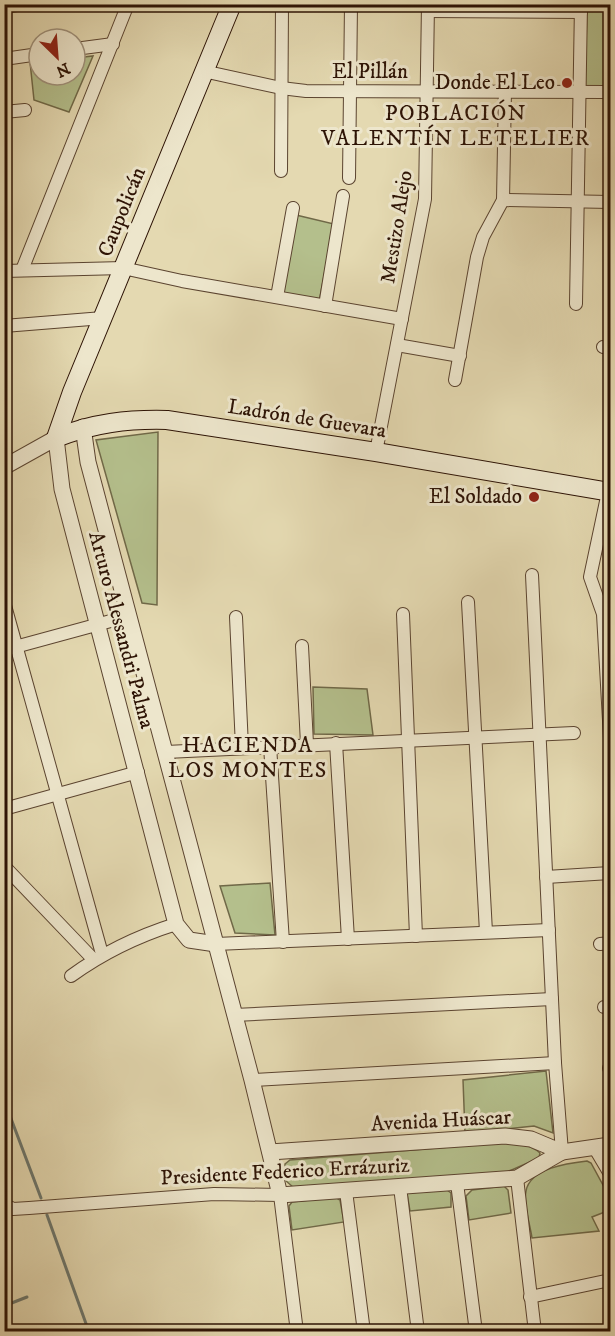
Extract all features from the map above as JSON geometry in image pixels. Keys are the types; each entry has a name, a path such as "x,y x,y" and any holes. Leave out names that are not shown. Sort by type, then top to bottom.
{"main road":[{"name":"Caupolicán","path":"56,438 72,392 232,4"},
{"path":"72,392 80,415 90,426"},
{"name":"Ladrón de Guevara","path":"56,438 90,426 134,419 167,420 376,452 609,492"}],"street":[{"path":"4,7 23,4"},
{"path":"22,270 128,4"},
{"path":"281,171 282,4"},
{"path":"349,178 351,4"},
{"path":"428,8 581,8 576,304"},
{"name":"Mestizo Alejo","path":"376,452 425,200 428,8"},
{"path":"87,47 112,44"},
{"path":"4,59 27,56"},
{"name":"El Pillán","path":"203,71 282,88 350,92 505,90 610,92"},
{"path":"455,380 480,247 503,200 505,90"},
{"path":"4,112 25,110"},
{"path":"325,306 343,196"},
{"path":"503,200 610,202"},
{"path":"277,297 293,208"},
{"path":"4,271 123,267 182,281 402,319"},
{"path":"4,326 103,318"},
{"path":"397,345 460,356"},
{"name":"Arturo Alessandri Palma","path":"90,426 88,462 166,752 280,1194 297,1332"},
{"name":"Arturo Alessandri Palma","path":"56,438 62,489 176,924"},
{"name":"Ladrón de Guevara","path":"4,466 56,438"},
{"path":"609,492 590,577 607,615 610,741"},
{"path":"532,575 555,1063 562,1152"},
{"path":"4,602 11,648 56,795 98,957"},
{"path":"468,602 486,932"},
{"path":"403,614 416,936"},
{"path":"11,648 129,616"},
{"path":"236,617 242,747"},
{"path":"302,646 307,744"},
{"path":"166,752 574,733"},
{"path":"336,743 348,939"},
{"path":"270,746 283,942"},
{"path":"4,809 138,772"},
{"path":"4,866 98,957"},
{"path":"546,878 610,873"},
{"path":"71,976 98,957 144,934 176,924 189,940 216,944 549,930"},
{"path":"234,1015 552,999"},
{"path":"252,1080 555,1063"},
{"name":"Avenida Huáscar","path":"270,1152 506,1136 531,1139 562,1152 610,1145"},
{"path":"594,1148 610,1174"},
{"name":"Presidente Federico Errázuriz","path":"4,1204 13,1209 214,1194 346,1191 517,1178 562,1152"},
{"path":"517,1178 535,1332"},
{"path":"457,1183 476,1332"},
{"path":"400,1187 418,1332"},
{"path":"346,1191 364,1332"},
{"path":"530,1297 610,1280"}],"green space":[{"path":"587,5 610,5 610,86 585,86"},
{"path":"93,56 87,70 87,57"},
{"path":"33,87 80,87 69,112 34,100"},
{"path":"296,215 334,224 319,302 281,294"},
{"path":"158,432 157,605 142,603 96,440"},
{"path":"313,687 367,689 373,735 314,734"},
{"path":"270,883 275,935 235,933 220,886"},
{"path":"546,1071 553,1133 534,1126 465,1133 463,1080"},
{"path":"499,1143 526,1145 540,1153 539,1158 507,1172 293,1187 286,1181 285,1164 290,1160"},
{"path":"587,1161 591,1163 610,1198 610,1210 592,1217 599,1231 532,1238 525,1202 529,1183 551,1168"},
{"path":"504,1186 508,1190 511,1213 469,1220 466,1196 472,1190"},
{"path":"447,1190 451,1193 451,1207 410,1211 407,1193"},
{"path":"335,1197 340,1200 344,1222 292,1230 289,1206 292,1202"}],"waterway":[{"path":"4,1100 41,1198"},
{"path":"47,1215 89,1332"},
{"path":"4,1306 27,1297"}],"place":[{"name":"Donde El Leo","path":"567,83"},
{"name":"El Soldado","path":"534,497"}],"district":[{"name":"POBLACIÓN VALENTÍN LETELIER","path":"456,126"},
{"name":"HACIENDA LOS MONTES","path":"248,758"}]}
